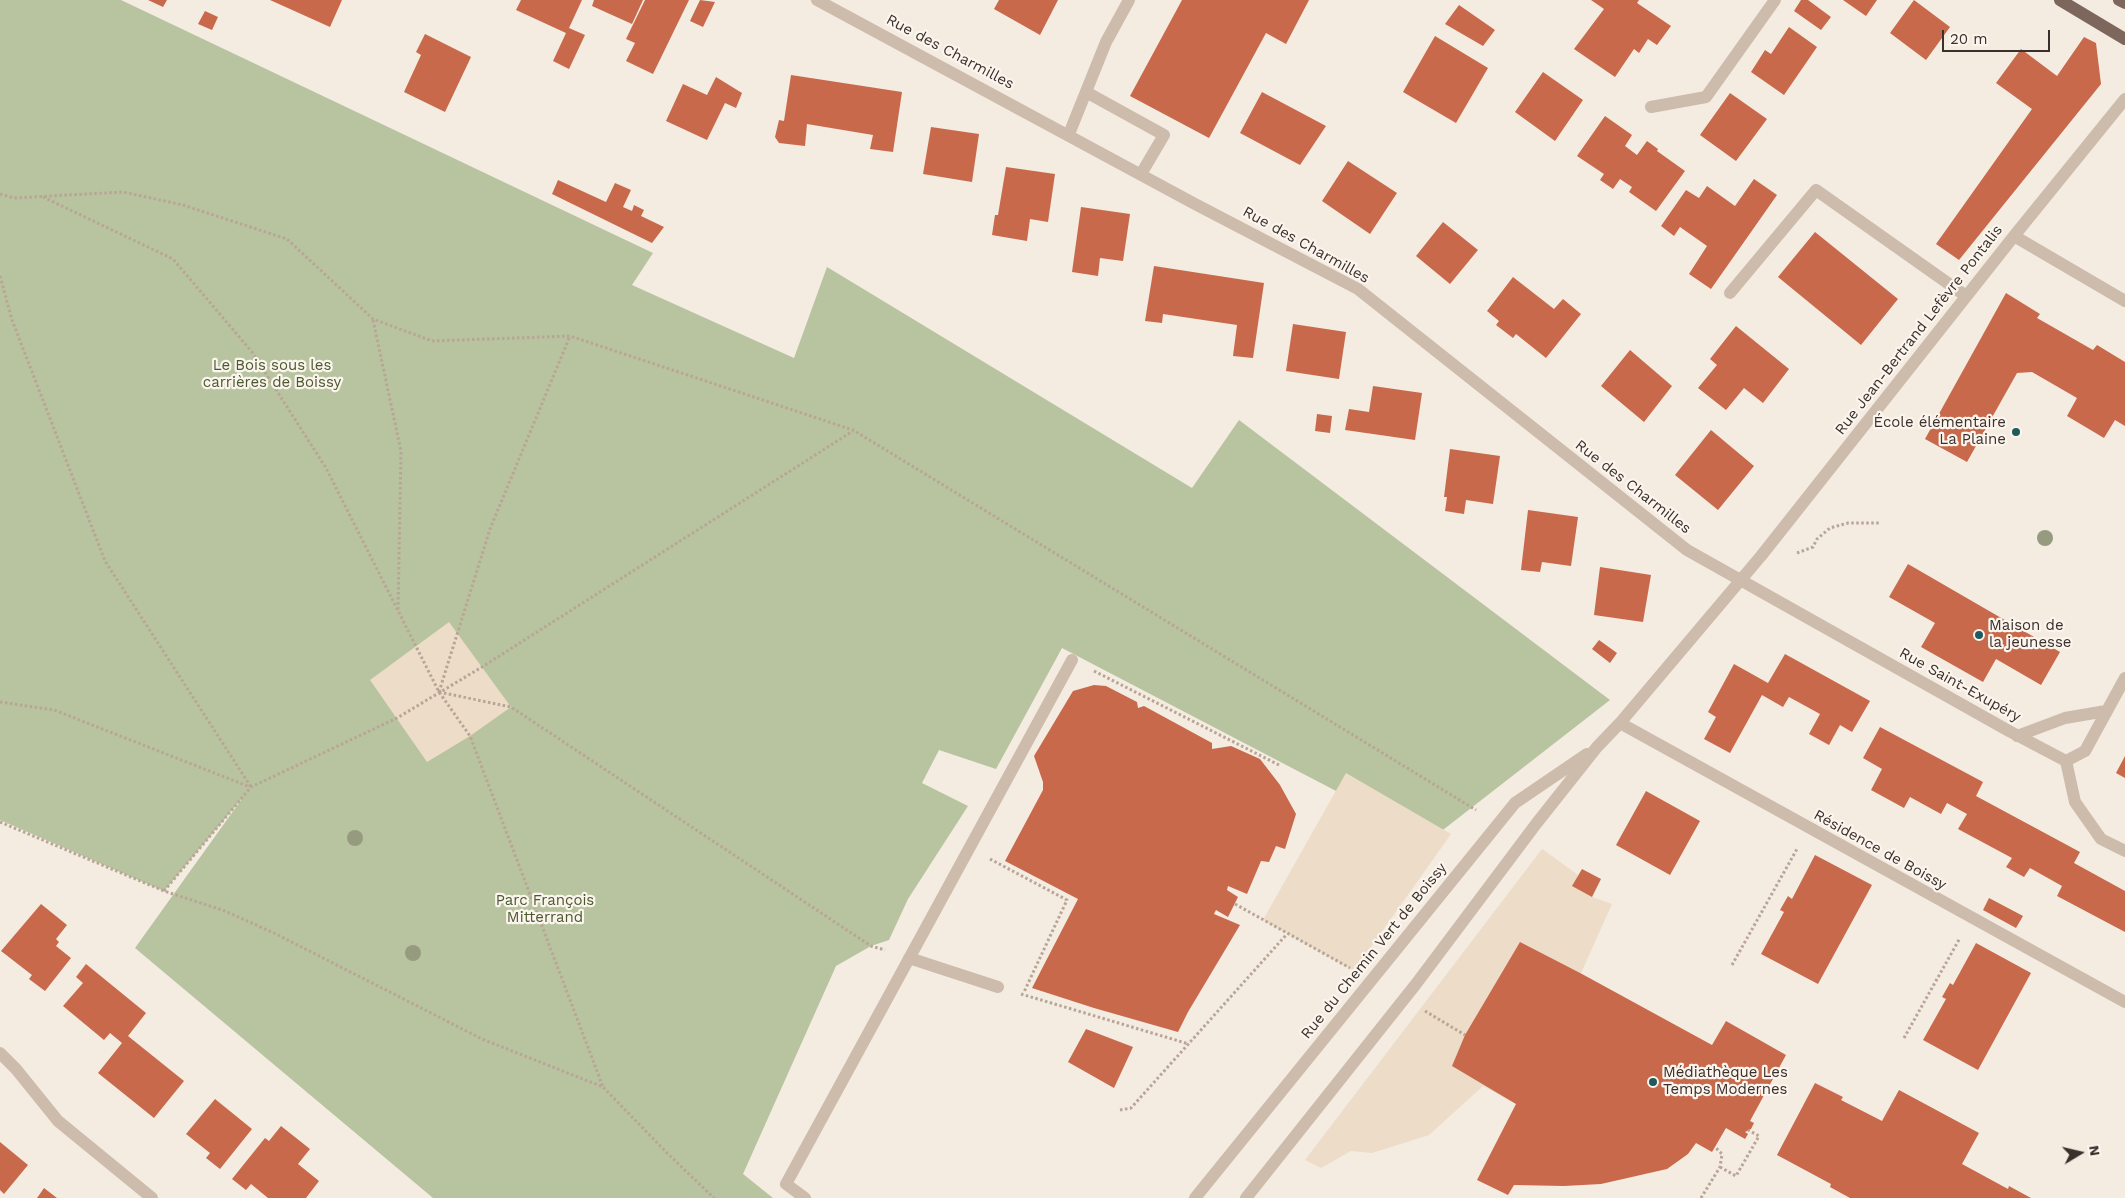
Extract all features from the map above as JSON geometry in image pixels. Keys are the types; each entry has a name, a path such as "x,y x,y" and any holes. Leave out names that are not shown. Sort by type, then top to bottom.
{"main road":[{"path":"2060,0 2125,39"},
{"path":"2119,0 2125,4"}],"street":[{"name":"Rue des Charmilles","path":"818,0 1358,289 1687,550 1739,580"},
{"path":"1069,134 1106,42 1129,0"},
{"path":"1651,107 1706,97 1775,0"},
{"path":"1086,92 1164,135 1141,174"},
{"name":"Rue Jean-Bertrand Lefèvre Pontalis","path":"1739,580 1761,556 1966,296 2125,99"},
{"path":"1730,294 1816,190 1966,296"},
{"path":"2014,236 2125,301"},
{"name":"Rue du Chemin Vert de Boissy","path":"1253,1195 1416,984 1536,824 1598,747 1715,612 1739,580"},
{"name":"Rue Saint-Exupéry","path":"1739,580 2017,736 2066,761"},
{"path":"805,1198 786,1184 1072,660"},
{"path":"2125,678 2085,751 2066,761 2075,802 2101,839 2125,852"},
{"path":"2017,736 2065,718 2106,711"},
{"name":"Résidence de Boissy","path":"1620,723 2125,1002"},
{"name":"Rue du Chemin Vert de Boissy","path":"1195,1198 1515,803 1598,747"},
{"path":"909,958 998,987"},
{"path":"0,1053 16,1069 58,1122 152,1198"}],"path":[{"path":"0,194 14,198 122,192 183,205 287,239 373,320 432,341 570,336 853,430 1476,810 1497,825"},
{"path":"43,196 173,258 258,360 326,468 439,692 470,736 603,1086 667,1153 714,1198"},
{"path":"0,276 12,320 105,561 250,787"},
{"path":"373,320 401,451 398,611"},
{"path":"439,692 490,529 570,336"},
{"path":"164,892 250,787 397,718 482,667 853,430"},
{"path":"1794,554 1813,547 1817,539 1830,528 1848,523 1881,522"},
{"path":"1072,660 1281,766"},
{"path":"439,692 511,707 871,946 909,958"},
{"path":"0,702 54,710 250,787"},
{"path":"0,822 164,892 225,911 274,933 482,1039 603,1086"},
{"path":"1732,965 1809,829"},
{"path":"969,848 1067,900 1023,995"},
{"path":"1904,1038 1971,918"},
{"path":"1120,1110 1131,1108 1287,934"},
{"path":"998,987 1189,1044"},
{"path":"1720,1167 1736,1176 1759,1136 1748,1130"},
{"path":"1701,1198 1720,1167 1722,1154 1715,1147"}],"green space":[{"name":"Parc François Mitterrand","path":"0,0 121,0 653,253 632,285 794,358 827,267 1192,488 1239,420 1610,700 1430,840 1062,648 996,769 939,750 922,783 968,806 908,899 889,940 871,946 836,966 743,1174 773,1198 433,1198 135,948 244,796 164,891 0,820"}],"shaded area":[{"path":"449,622 511,707 470,736 427,762 370,680"},
{"path":"1346,773 1451,834 1354,971 1263,920"},
{"path":"1542,849 1578,875 1573,886 1592,897 1612,904 1581,973 1558,968 1516,1104 1483,1086 1429,1135 1372,1153 1351,1151 1321,1168 1305,1160"}],"building":[{"path":"148,0 167,0 163,7"},
{"path":"270,0 342,0 330,27"},
{"path":"521,0 582,0 569,28 585,35 569,69 553,61 566,33 516,10"},
{"path":"594,0 643,0 632,24 592,6"},
{"path":"645,0 689,0 653,74 626,61 635,43 626,39"},
{"path":"700,0 715,2 703,27 690,21"},
{"path":"999,0 1058,0 1040,35 994,9"},
{"path":"1182,0 1309,0 1286,44 1266,33 1209,138 1130,96"},
{"path":"1591,0 1639,0 1637,3 1671,26 1657,45 1648,39 1639,53 1634,49 1615,77 1574,49 1604,9"},
{"path":"1801,0 1808,0 1831,17 1821,30 1794,11"},
{"path":"1843,0 1877,0 1866,16"},
{"path":"1914,0 1950,27 1926,60 1890,33"},
{"path":"1459,5 1495,30 1483,46 1445,24"},
{"path":"205,11 218,17 212,30 198,24"},
{"path":"1789,27 1817,47 1784,95 1751,72 1765,50 1771,54"},
{"path":"425,34 471,57 445,112 404,92 421,55 416,52"},
{"path":"1435,36 1488,68 1456,123 1403,92"},
{"path":"2084,37 2096,43 2101,84 1959,260 1936,244 2032,109 1996,83 2021,49 2057,76"},
{"path":"1543,72 1583,100 1555,141 1515,112"},
{"path":"791,75 902,92 893,152 870,149 873,135 807,124 805,146 779,143 775,137 779,120 784,121"},
{"path":"716,77 742,93 736,108 725,103 707,140 666,121 683,84 707,95"},
{"path":"1262,92 1326,126 1300,165 1240,133"},
{"path":"1730,93 1767,119 1736,161 1700,135"},
{"path":"1605,116 1632,135 1625,146 1637,155 1647,141 1658,149 1657,151 1685,171 1656,211 1629,192 1632,187 1620,179 1613,189 1600,180 1604,174 1577,156"},
{"path":"931,127 979,134 972,182 923,174"},
{"path":"1348,161 1397,193 1370,234 1322,201"},
{"path":"1006,167 1055,174 1048,222 1030,219 1027,241 992,235 995,215 998,215"},
{"path":"1754,179 1777,195 1711,289 1689,274 1707,246 1680,227 1674,236 1661,226 1686,190 1699,198 1707,186 1735,206"},
{"path":"558,180 606,202 615,183 631,190 623,207 632,211 634,205 644,210 641,216 664,227 652,243 552,194"},
{"path":"1081,207 1130,214 1123,261 1100,258 1098,276 1072,272"},
{"path":"1443,222 1478,250 1450,284 1416,256"},
{"path":"1815,232 1898,299 1861,345 1778,277"},
{"path":"1154,266 1264,283 1253,358 1233,356 1237,325 1163,314 1162,323 1145,321"},
{"path":"1513,277 1554,309 1563,299 1581,314 1546,358 1516,334 1513,338 1496,325 1499,321 1487,311"},
{"path":"2006,293 2040,314 2037,318 2093,350 2097,345 2125,362 2125,426 2115,420 2104,438 2067,416 2077,398 2032,372 2017,373 1967,462 1925,439"},
{"path":"1293,324 1346,332 1339,379 1286,371"},
{"path":"1736,326 1789,369 1763,403 1744,388 1726,410 1698,388 1717,365 1710,359"},
{"path":"1630,350 1672,386 1644,422 1601,386"},
{"path":"1373,386 1422,393 1415,440 1345,430 1349,409 1369,412"},
{"path":"1317,414 1332,416 1330,433 1315,431"},
{"path":"1711,430 1754,466 1718,510 1675,475"},
{"path":"1450,449 1500,456 1493,504 1466,500 1464,514 1445,511 1447,497 1444,497"},
{"path":"1528,510 1578,517 1571,566 1542,562 1540,572 1521,570"},
{"name":"Maison de la jeunesse","path":"1908,564 2060,652 2041,685 1996,659 1983,682 1921,647 1935,623 1889,597"},
{"path":"1600,567 1651,575 1643,622 1594,615"},
{"path":"1599,640 1617,653 1610,663 1592,649"},
{"path":"1785,654 1870,701 1852,732 1840,725 1829,745 1809,734 1820,714 1789,697 1783,707 1762,695 1730,753 1704,739 1716,717 1708,712 1734,664 1768,683"},
{"path":"1094,685 1106,686 1137,702 1138,708 1144,706 1212,743 1212,749 1231,746 1260,759 1280,785 1296,814 1285,849 1276,846 1269,862 1261,861 1247,894 1228,886 1227,890 1238,897 1228,917 1216,910 1214,914 1240,925 1178,1032 1032,988 1078,899 1005,861 1043,790 1043,782 1034,756 1073,691"},
{"path":"1880,727 1983,782 1976,796 2080,852 2074,863 2125,891 2125,932 2057,896 2062,886 2030,868 2024,877 2006,867 2012,858 1958,829 1967,814 1947,803 1941,814 1910,797 1904,808 1871,790 1882,769 1863,758"},
{"path":"2125,756 2125,778 2116,773"},
{"path":"1646,791 1700,821 1670,875 1616,845"},
{"path":"1815,855 1872,885 1818,984 1761,954 1784,912 1780,910 1788,896 1792,899"},
{"path":"1582,869 1601,879 1592,897 1572,886"},
{"path":"1989,898 2023,916 2016,928 1983,910"},
{"path":"41,904 67,925 56,939 59,942 56,946 71,958 45,991 29,979 32,975 1,951"},
{"name":"Médiathèque Les Temps Modernes","path":"1520,942 1712,1045 1726,1021 1786,1055 1750,1121 1754,1123 1751,1129 1745,1132 1748,1134 1745,1139 1726,1128 1712,1152 1696,1143 1688,1154 1667,1169 1601,1184 1564,1186 1514,1185 1508,1195 1477,1180 1516,1104 1452,1066 1465,1035"},
{"path":"1976,943 2031,973 1978,1070 1923,1040 1946,999 1942,997 1950,983 1953,985"},
{"path":"86,964 146,1013 128,1036 184,1081 154,1118 98,1073 122,1043 110,1033 104,1040 63,1006 83,983 76,977"},
{"path":"1086,1029 1133,1047 1114,1088 1068,1062"},
{"path":"1815,1083 1843,1097 1841,1100 1882,1121 1899,1090 1979,1133 1962,1164 2008,1189 2009,1186 2031,1198 1850,1198 1830,1187 1831,1184 1777,1155"},
{"path":"215,1099 252,1129 220,1169 206,1158 210,1153 186,1134"},
{"path":"281,1126 310,1149 298,1164 319,1181 306,1198 268,1198 251,1184 246,1190 232,1179 265,1138 269,1141"},
{"path":"0,1142 28,1165 4,1194 0,1190"},
{"path":"44,1188 57,1198 37,1198"}],"place":[{"name":"École élémentaire La Plaine","path":"2016,432"},
{"name":"Maison de la jeunesse","path":"1979,635"},
{"name":"Médiathèque Les Temps Modernes","path":"1653,1082"}],"park label":[{"name":"Le Bois sous les carrières de Boissy","path":"272,374"}]}
